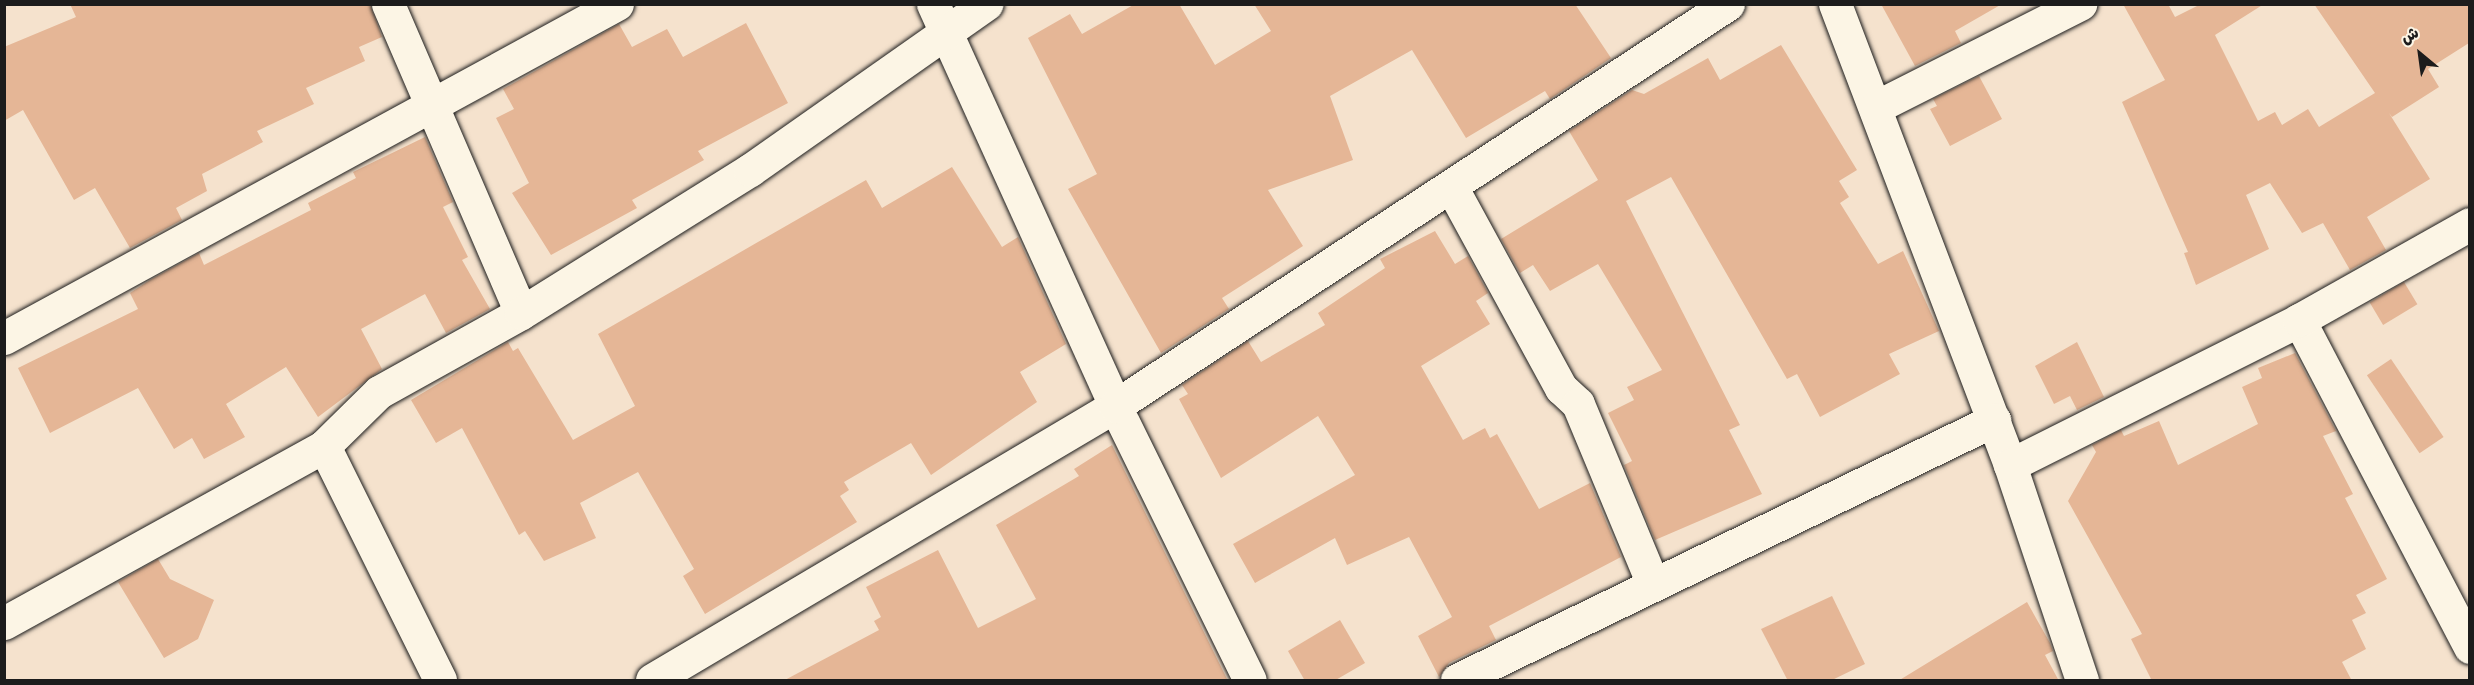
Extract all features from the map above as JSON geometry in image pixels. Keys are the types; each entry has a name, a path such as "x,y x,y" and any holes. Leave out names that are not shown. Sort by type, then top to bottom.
{"street":[{"path":"388,4 428,104 521,313"},
{"path":"4,338 428,104 617,4"},
{"path":"4,623 324,446 379,392 521,313 750,170 939,18 986,4"},
{"path":"668,676 1115,406 1452,190 1728,4"},
{"path":"1835,4 1994,420 2082,681"},
{"path":"1876,107 2080,4"},
{"path":"939,18 1115,406 1250,681"},
{"path":"1452,190 1561,388 1578,404 1653,584"},
{"path":"2010,465 2299,320 2469,224"},
{"path":"2299,320 2469,647"},
{"path":"1457,681 1994,420"},
{"path":"324,446 440,681"}],"building":[{"path":"70,4 370,4 382,37 359,47 365,61 306,88 314,104 257,131 263,142 202,174 207,191 176,208 182,220 130,248 95,188 74,200 23,110 4,121 4,47 76,17"},
{"path":"1135,4 1179,4 1215,65 1271,31 1254,4 1575,4 1611,58 1550,99 1545,91 1466,138 1412,50 1330,96 1353,160 1268,190 1303,246 1222,298 1229,309 1161,353 1068,189 1097,174 1028,38 1070,14 1082,34"},
{"path":"1881,4 2002,4 1955,31 1961,43 1915,66"},
{"path":"2123,4 2168,4 2175,17 2201,4 2264,4 2215,35 2258,121 2275,112 2282,125 2308,109 2319,127 2375,93 2314,4 2469,4 2469,43 2428,69 2439,87 2392,117 2389,113 2430,179 2367,217 2386,250 2350,270 2323,223 2302,233 2270,183 2246,195 2269,249 2196,285 2184,253 2188,252 2122,102 2165,80"},
{"path":"746,23 788,103 698,151 704,160 632,200 637,208 551,255 512,193 529,183 496,118 514,109 503,89 619,24 632,47 667,29 683,57"},
{"path":"1781,45 1857,170 1839,181 1849,197 1840,203 1878,264 1903,251 1939,331 1889,354 1900,374 1820,417 1797,374 1787,379 1671,177 1626,201 1740,425 1729,430 1762,494 1655,540 1624,465 1632,461 1608,413 1634,400 1627,387 1662,370 1598,264 1550,291 1533,265 1520,273 1501,239 1598,180 1569,131 1632,90 1644,94 1708,58 1720,80"},
{"path":"1979,76 2002,119 1950,146 1930,109 1937,106 1933,99"},
{"path":"425,137 453,202 443,207 468,257 462,260 490,309 446,333 425,294 361,329 382,369 318,417 286,367 226,404 245,437 204,459 192,438 174,449 138,388 50,433 18,368 138,309 130,293 150,280 199,253 204,265 311,210 308,203 356,178 353,172"},
{"path":"952,167 1002,247 1018,237 1066,344 1020,372 1037,402 931,475 911,443 844,482 849,490 840,496 857,522 705,614 683,576 694,569 638,472 580,503 596,538 544,561 525,531 519,535 462,428 436,443 411,400 508,342 513,351 518,348 573,440 635,406 598,334 866,180 882,208"},
{"path":"1435,231 1455,264 1468,256 1488,293 1476,301 1490,324 1421,366 1463,440 1485,428 1490,438 1497,434 1539,509 1590,483 1621,557 1489,626 1496,640 1449,663 1439,677 1418,636 1452,617 1409,537 1347,565 1335,538 1255,583 1233,544 1355,475 1318,416 1221,478 1179,399 1188,394 1182,385 1248,341 1261,362 1325,325 1318,313 1385,268 1380,259"},
{"path":"2404,282 2417,304 2383,325 2370,303"},
{"path":"2077,342 2104,397 2077,410 2070,396 2054,404 2035,366"},
{"path":"2295,353 2336,431 2323,436 2353,494 2345,498 2387,579 2356,595 2366,613 2352,620 2366,649 2342,662 2352,681 2152,681 2131,639 2142,634 2068,501 2096,452 2092,445 2121,430 2124,436 2159,421 2178,465 2258,424 2242,387 2262,378 2258,368"},
{"path":"2391,359 2444,437 2420,453 2367,375"},
{"path":"1112,445 1228,681 783,681 879,630 874,621 881,617 866,587 938,550 978,628 1036,599 996,525 1079,476 1074,469"},
{"path":"158,559 170,579 214,600 198,639 164,658 118,582"},
{"path":"1832,596 1865,664 1830,681 1788,681 1761,629"},
{"path":"2027,602 2050,643 2053,651 2045,655 2059,681 1898,681"},
{"path":"1340,620 1365,663 1334,681 1305,681 1288,651"}]}
